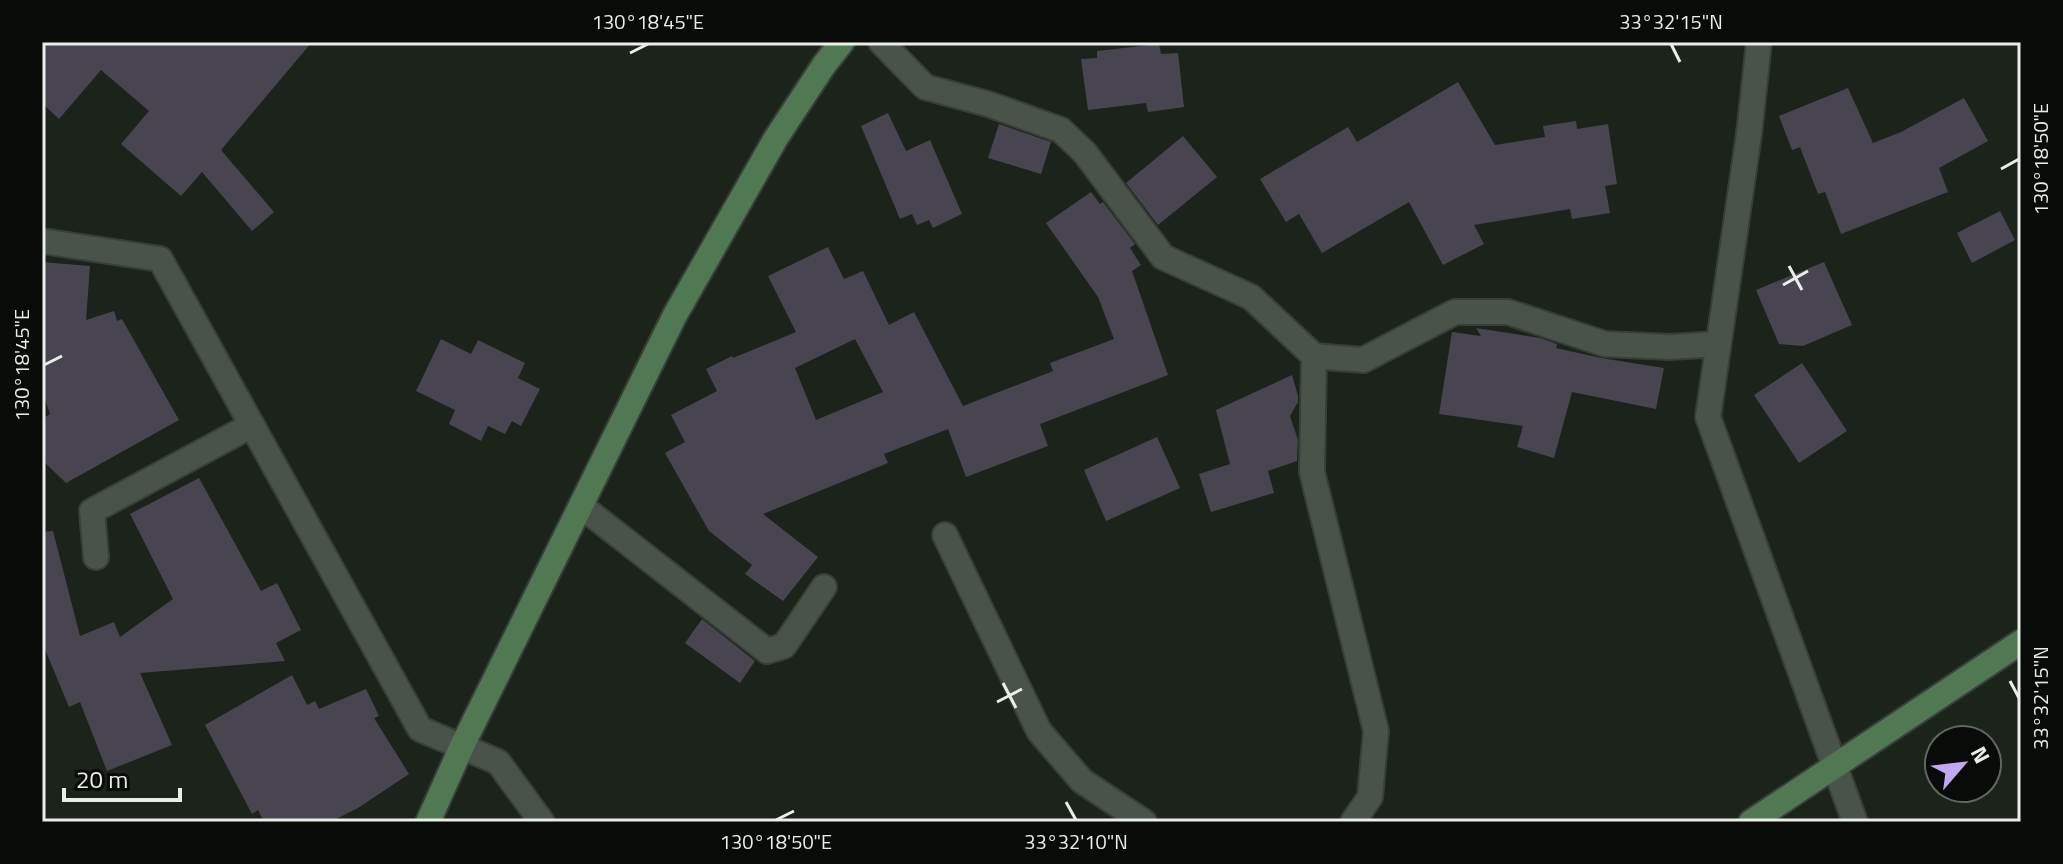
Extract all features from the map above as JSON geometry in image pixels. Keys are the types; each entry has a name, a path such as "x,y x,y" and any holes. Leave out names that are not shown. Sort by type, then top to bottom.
{"street":[{"path":"428,822 462,746 691,288 776,138 842,42"},
{"path":"881,42 925,87 988,104 1061,130 1085,153 1163,257 1251,297 1314,356 1363,360 1455,312 1508,312 1605,344 1670,347 1718,344"},
{"path":"1759,42 1749,134 1708,417 1855,822"},
{"path":"42,241 160,259 420,729 498,762 542,822"},
{"path":"1314,356 1312,472 1376,731 1370,797 1353,822"},
{"path":"96,557 92,511 252,425"},
{"path":"581,506 767,651 784,646 824,587"},
{"path":"945,535 1039,731 1082,781 1144,822"},
{"path":"1751,822 2021,642"}],"building":[{"path":"42,42 312,42 221,150 274,212 252,231 202,172 181,196 121,144 149,111 101,70 59,119 42,103"},
{"path":"1159,44 1161,54 1178,53 1184,107 1148,112 1146,103 1088,110 1081,59 1097,58 1097,51"},
{"path":"1458,82 1495,145 1545,137 1543,126 1576,121 1577,129 1608,124 1617,184 1605,186 1610,213 1572,219 1570,209 1474,225 1484,244 1443,265 1409,202 1322,253 1299,214 1286,222 1260,179 1348,127 1357,142"},
{"path":"1848,88 1873,143 1901,132 1964,98 1988,141 1939,168 1948,192 1841,234 1825,192 1818,194 1800,147 1792,150 1779,116"},
{"path":"888,113 906,151 930,140 962,214 933,228 929,220 917,225 912,214 900,219 861,126"},
{"path":"999,124 1051,142 1041,174 988,158"},
{"path":"1183,136 1217,177 1158,225 1126,183"},
{"path":"1091,192 1100,204 1103,202 1135,244 1130,248 1141,265 1132,271 1168,375 1040,424 1048,446 966,477 948,429 884,454 888,463 763,514 818,557 783,601 745,574 752,565 709,531 665,453 685,442 671,415 717,391 706,369 796,332 768,276 828,247 844,279 863,271 889,325 914,312 963,406 1053,371 1050,363 1114,339 1098,297 1046,223","holes":["855,339 883,392 816,420 795,368"]},
{"path":"2000,211 2015,240 1972,263 1957,233"},
{"path":"42,262 90,266 86,320 114,311 117,321 122,319 179,420 66,483 42,460 42,419 50,414 42,391"},
{"path":"1824,262 1852,325 1803,346 1779,344 1756,290"},
{"path":"1476,328 1540,338 1557,344 1556,348 1664,368 1656,409 1572,392 1554,458 1517,447 1523,426 1439,414 1452,332 1481,336"},
{"path":"441,339 471,354 478,340 525,363 518,378 540,389 521,426 512,421 505,434 488,426 481,441 449,424 455,410 416,391"},
{"path":"1802,363 1847,431 1799,463 1754,395"},
{"path":"1292,375 1298,396 1290,416 1298,440 1297,461 1268,471 1274,493 1211,512 1199,474 1230,464 1216,410"},
{"path":"1157,437 1180,488 1106,521 1084,470"},
{"path":"199,478 261,591 277,583 301,630 276,643 285,661 140,673 172,745 107,771 80,702 69,707 42,642 42,532 53,531 80,636 114,622 120,637 173,599 130,514"},
{"path":"702,619 755,661 740,683 685,643"},
{"path":"292,675 307,705 315,701 319,709 366,689 379,716 374,718 409,774 358,808 330,822 264,822 258,810 252,814 205,725"}]}
